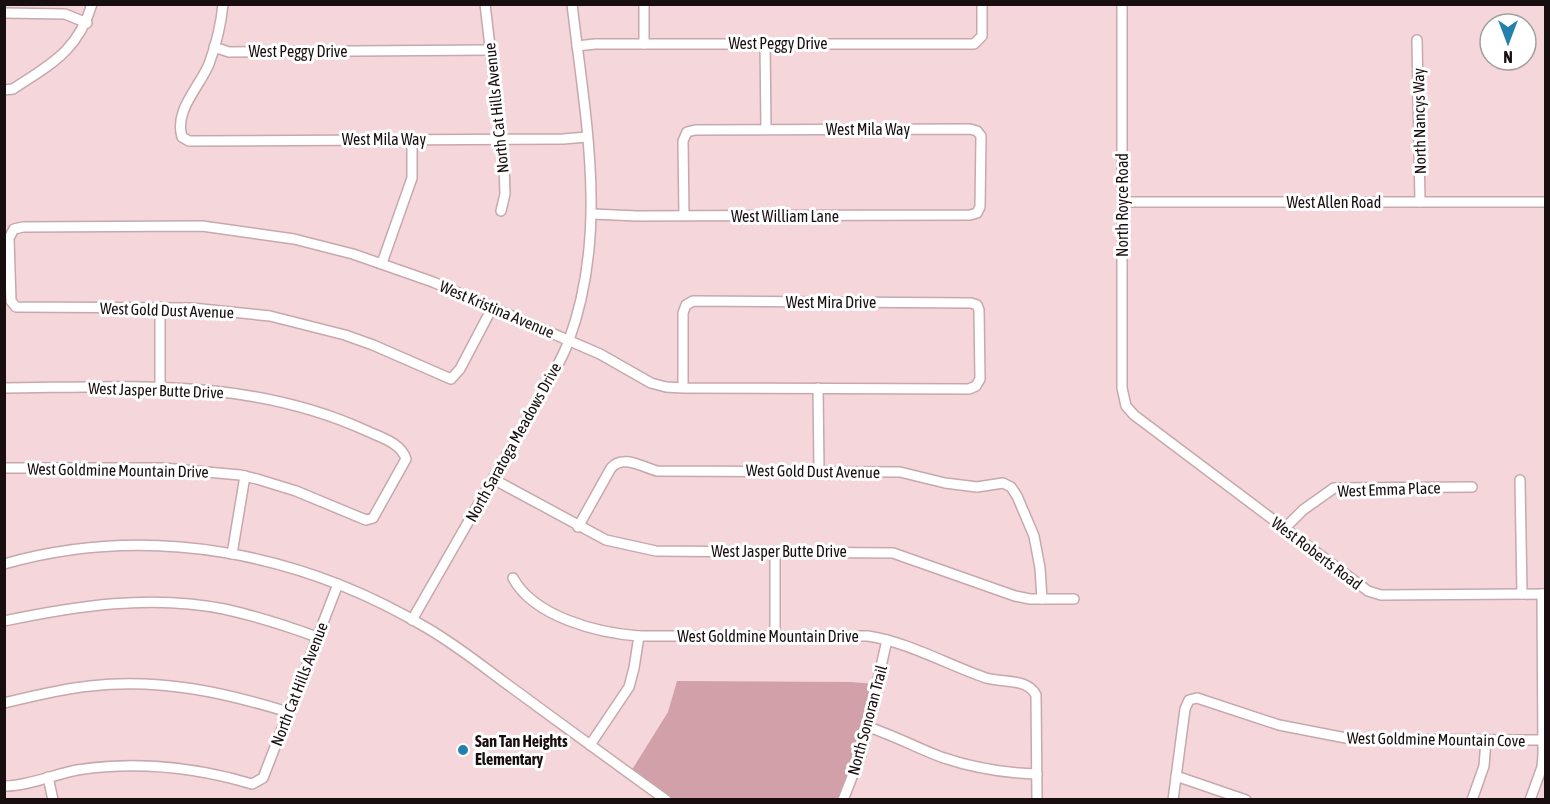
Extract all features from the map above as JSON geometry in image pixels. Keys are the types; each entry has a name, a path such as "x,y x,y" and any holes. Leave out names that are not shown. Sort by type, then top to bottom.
{"street":[{"path":"4,90 12,89 62,57 87,23 92,4"},
{"path":"214,47 223,4"},
{"name":"North Cat Hills Avenue","path":"485,4 502,139 505,194 501,211"},
{"name":"North Saratoga Meadows Drive","path":"412,620 549,381 569,340 586,275 592,214 588,137 572,4"},
{"path":"644,4 644,44"},
{"name":"West Peggy Drive","path":"577,46 765,43 974,44 982,36 982,4"},
{"name":"North Royce Road","path":"1122,4 1122,388 1126,406"},
{"path":"4,13 65,14 87,23"},
{"name":"North Nancys Way","path":"1417,40 1420,202"},
{"path":"765,43 766,129"},
{"name":"West Peggy Drive","path":"214,47 229,52 490,50"},
{"name":"West Mila Way","path":"214,47 200,83 184,108 180,119 182,137 189,141 588,137"},
{"name":"West Mila Way","path":"684,216 683,141 687,132 766,129 970,129 977,131 981,136 980,207 976,213"},
{"path":"382,263 412,178 412,139"},
{"name":"West Allen Road","path":"1122,202 1545,202"},
{"name":"West William Lane","path":"592,214 684,216 958,215 976,213"},
{"name":"West Kristina Avenue","path":"16,308 11,301 9,238 14,229 23,227 202,226 294,239 382,263 433,282 569,340 600,354 651,383 666,387 969,389 976,386"},
{"name":"West Mira Drive","path":"683,388 683,313 686,305 693,301 971,303 980,309 980,379 976,386"},
{"path":"160,307 160,387"},
{"name":"West Gold Dust Avenue","path":"16,308 160,307 220,309 270,316 373,345 451,380 460,369 492,308"},
{"name":"West Jasper Butte Drive","path":"4,388 160,387 235,392 303,407 356,426 397,445 404,451 406,459 373,518 366,520"},
{"path":"818,388 819,470"},
{"name":"West Roberts Road","path":"1126,406 1134,416 1368,591 1382,595 1544,594"},
{"name":"West Gold Dust Avenue","path":"578,527 611,468 615,463 624,461 657,471 900,472 945,483 976,487 1003,483 1011,487 1017,496 1034,536 1039,561 1042,599"},
{"name":"West Goldmine Mountain Drive","path":"4,468 163,468 245,476 296,491 366,520"},
{"path":"232,554 245,476"},
{"name":"West Jasper Butte Drive","path":"493,479 578,527 606,540 656,551 893,553 1015,596 1074,599"},
{"path":"1520,480 1522,594"},
{"name":"West Emma Place","path":"1284,529 1303,510 1334,488 1472,487"},
{"path":"4,564 38,554 130,544 171,546 232,554 295,568 338,584 412,620 458,648 666,800"},
{"path":"775,551 775,635"},
{"name":"West Goldmine Mountain Drive","path":"513,578 527,597 553,614 603,631 639,636 868,636 887,640 993,680 1025,684 1032,688 1036,695 1037,774"},
{"name":"North Cat Hills Avenue","path":"48,777 105,766 135,765 203,772 252,784 257,783 263,778 338,584"},
{"path":"1530,800 1542,766 1544,740 1544,594"},
{"path":"4,621 81,606 116,603 189,605 222,609 265,619 317,637"},
{"path":"590,745 629,687 639,636"},
{"name":"North Sonoran Trail","path":"843,800 856,771 887,640"},
{"path":"4,703 59,690 91,686 148,684 208,690 288,712"},
{"name":"West Goldmine Mountain Cove","path":"1176,776 1185,709 1189,700 1197,698 1279,725 1351,739 1544,740"},
{"path":"868,727 941,757 976,767 1037,774 1037,800"},
{"path":"1473,800 1484,766 1486,740"},
{"path":"1173,800 1176,776 1246,800"},
{"path":"4,786 48,777 53,800"}],"shaded area":[{"path":"677,681 877,684 843,799 666,799 630,773 668,712"}],"place":[{"name":"San Tan Heights Elementary","path":"463,750"}]}
